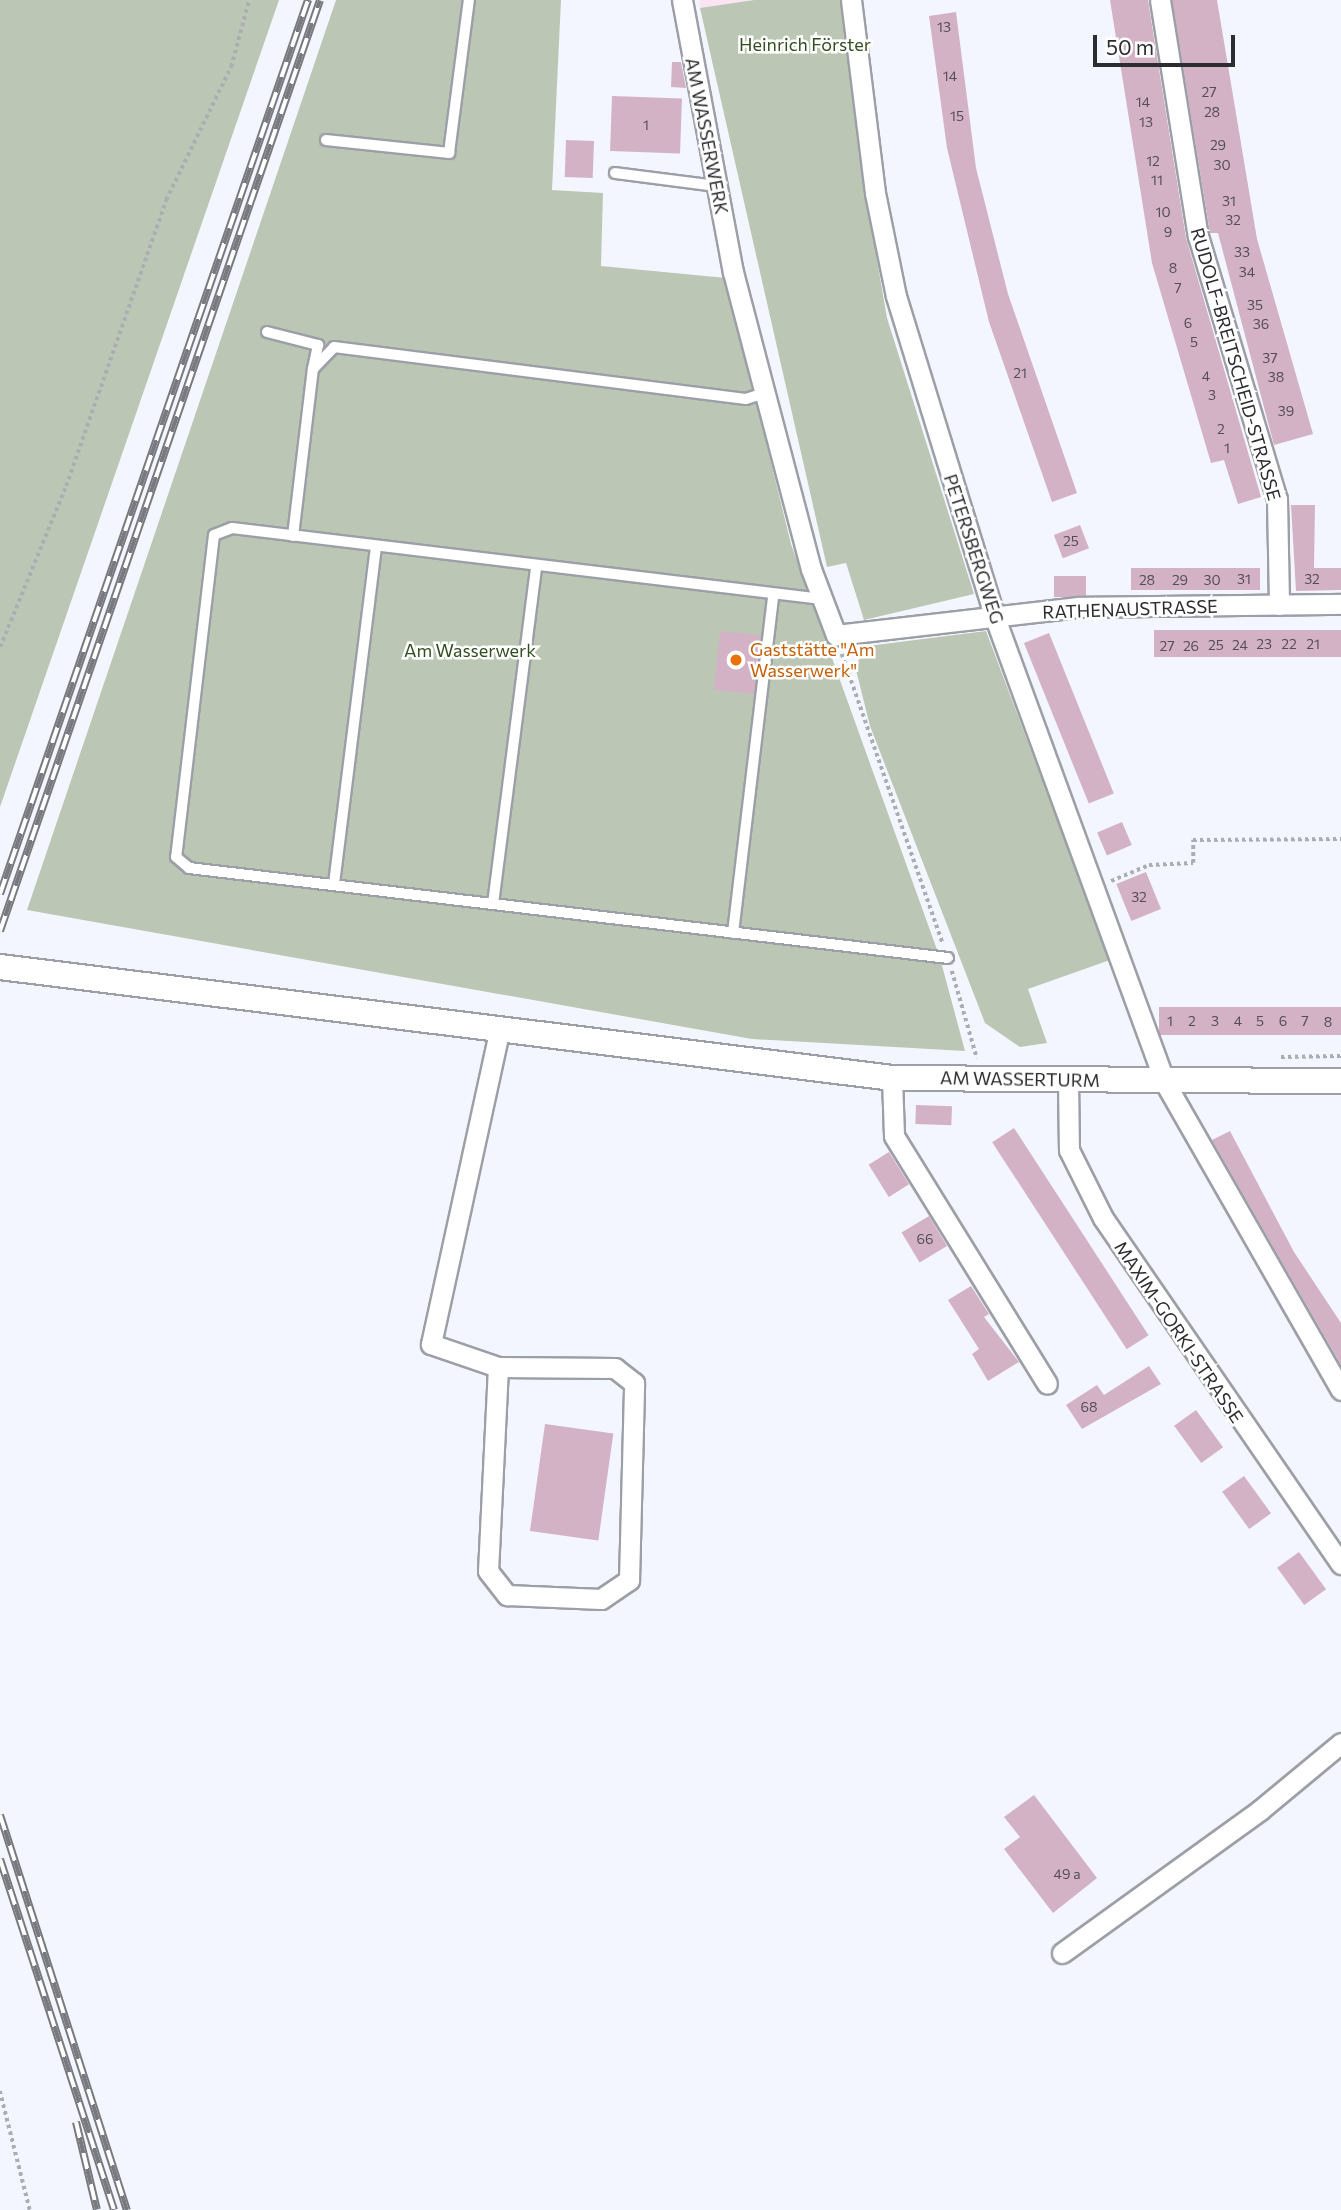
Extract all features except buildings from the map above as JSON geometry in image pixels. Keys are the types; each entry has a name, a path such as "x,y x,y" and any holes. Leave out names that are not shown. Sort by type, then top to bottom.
{"street":[{"name":"AM WASSERWERK","path":"682,0 717,186 764,393 822,599 835,635"},
{"name":"PETERSBERGWEG","path":"851,0 875,192 896,296 995,618 1097,887 1164,1081"},
{"name":"RUDOLF-BREITSCHEID-STRASSE","path":"1160,0 1198,236 1276,499 1279,605"},
{"name":"RATHENAUSTRASSE","path":"835,635 1078,607 1341,604"},
{"name":"AM WASSERTURM","path":"3,967 700,1058 892,1078 1341,1081"},
{"path":"498,1367 488,1571 507,1595 601,1599 629,1580 634,1383 615,1368 498,1367 431,1344 499,1032"},
{"path":"892,1078 894,1136 1047,1384"},
{"name":"MAXIM-GORKI-STRASSE","path":"1068,1080 1069,1150 1103,1219 1341,1564"},
{"path":"1164,1081 1341,1390"},
{"path":"1062,1953 1260,1810 1341,1743"}],"lane":[{"path":"326,140 449,153 469,0"},
{"path":"615,173 717,186"},
{"path":"267,332 318,345 293,536"},
{"path":"313,369 334,347 746,399 764,393"},
{"path":"822,599 773,596 232,528 214,535 176,857 189,868 948,958"},
{"path":"334,884 376,547"},
{"path":"493,904 536,566"},
{"path":"733,933 773,596"}],"path":[{"path":"0,647 66,486 166,200 231,67 249,0"},
{"path":"835,635 948,958 978,1060"},
{"path":"1097,887 1149,865 1193,863 1193,840 1341,839"},
{"path":"0,2091 30,2210"}],"shaded area":[{"path":"699,0 751,0 751,1 700,8"}],"green space":[{"path":"0,0 279,0 0,807"},
{"name":"Am Wasserwerk","path":"336,0 561,0 552,190 603,193 601,266 726,278 791,544 940,958 965,1051 752,1039 27,910"},
{"name":"Heinrich Förster","path":"754,0 842,0 859,156 887,318 974,594 864,620 846,563 827,567 700,8"},
{"path":"986,631 1110,960 1028,989 1047,1043 1020,1047 985,1023 870,726 855,666 868,646"}],"railway":[{"path":"0,894 308,0"},
{"path":"0,931 320,0"},
{"path":"0,1815 127,2210"},
{"path":"0,1859 114,2210"},
{"path":"76,2122 97,2210"}],"place":[{"name":"Gaststätte \"Am Wasserwerk\"","path":"736,660"}]}
